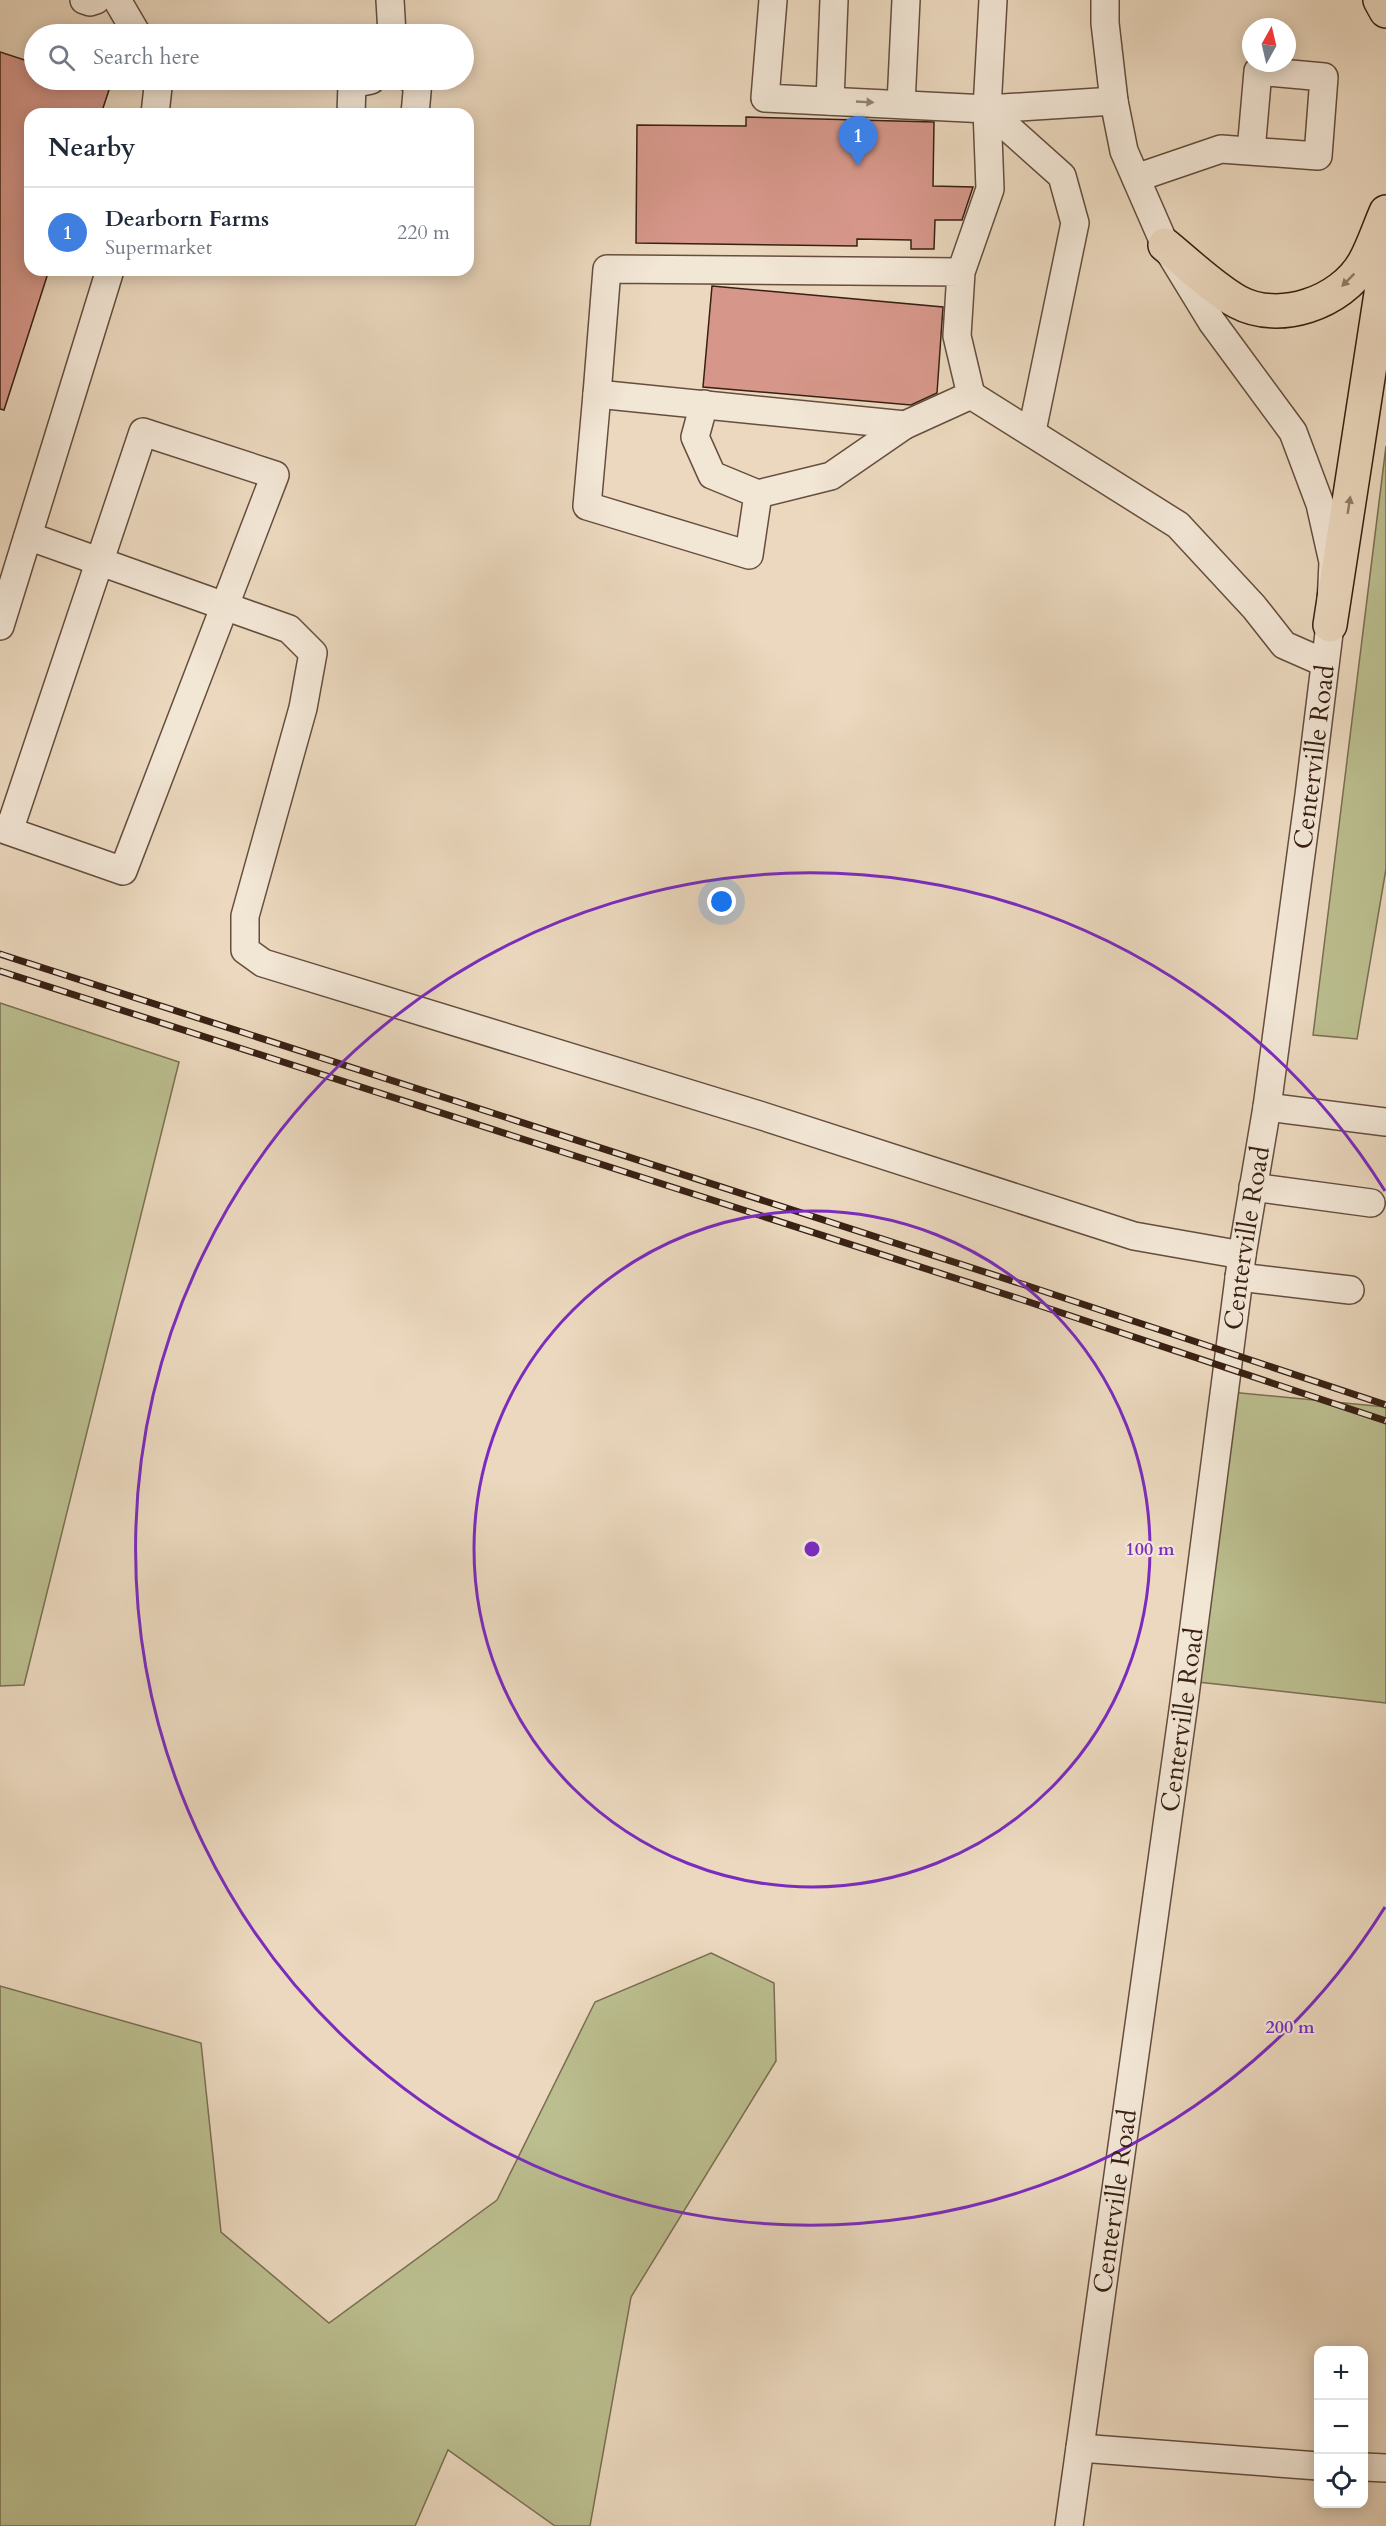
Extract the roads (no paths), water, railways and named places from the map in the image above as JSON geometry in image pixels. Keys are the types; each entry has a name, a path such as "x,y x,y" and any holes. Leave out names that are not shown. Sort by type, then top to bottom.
{"highway":[{"path":"1380,0 1386,11"},
{"path":"1165,245 1236,301 1263,310 1287,310 1317,303 1349,280 1364,264 1386,212"},
{"path":"1330,625 1386,261"}],"street":[{"path":"84,0 90,2 96,0"},
{"path":"117,0 131,24"},
{"path":"390,0 391,24"},
{"path":"773,0 765,98 987,109 1114,101"},
{"path":"830,101 834,0"},
{"path":"901,104 906,0"},
{"path":"993,0 987,109 990,189 961,272 957,336 971,395 1032,431 1178,525 1254,607 1284,645 1325,663"},
{"name":"Centerville Road","path":"1069,2526 1184,1703 1240,1266 1267,1107 1330,625 1334,562 1320,504 1293,432 1212,322 1165,245 1124,151 1114,101 1105,23 1106,0"},
{"path":"156,108 158,90"},
{"path":"351,108 352,90"},
{"path":"416,108 417,90"},
{"path":"987,109 1062,176 1075,223 1032,431"},
{"path":"1136,178 1221,149 1251,151"},
{"path":"758,494 749,555 587,506 607,269 961,272"},
{"path":"0,626 108,276"},
{"path":"597,394 905,425"},
{"path":"704,404 695,437 712,475 758,494 831,476 905,425 971,395"},
{"path":"143,432 275,475 224,606 123,870 5,830 100,562 143,432"},
{"path":"28,536 289,629 313,653 303,708 245,916 244,950 263,963 759,1115 1134,1236 1240,1266 1350,1290"},
{"path":"1267,1107 1386,1122"},
{"path":"1253,1187 1371,1203"},
{"path":"1080,2448 1314,2466"},
{"path":"1368,2468 1386,2468"}],"railway":[{"path":"0,954 1025,1285 1386,1405"},
{"path":"0,971 1020,1299 1386,1421"}],"place":[{"name":"Dearborn Farms","path":"858,166"}]}
